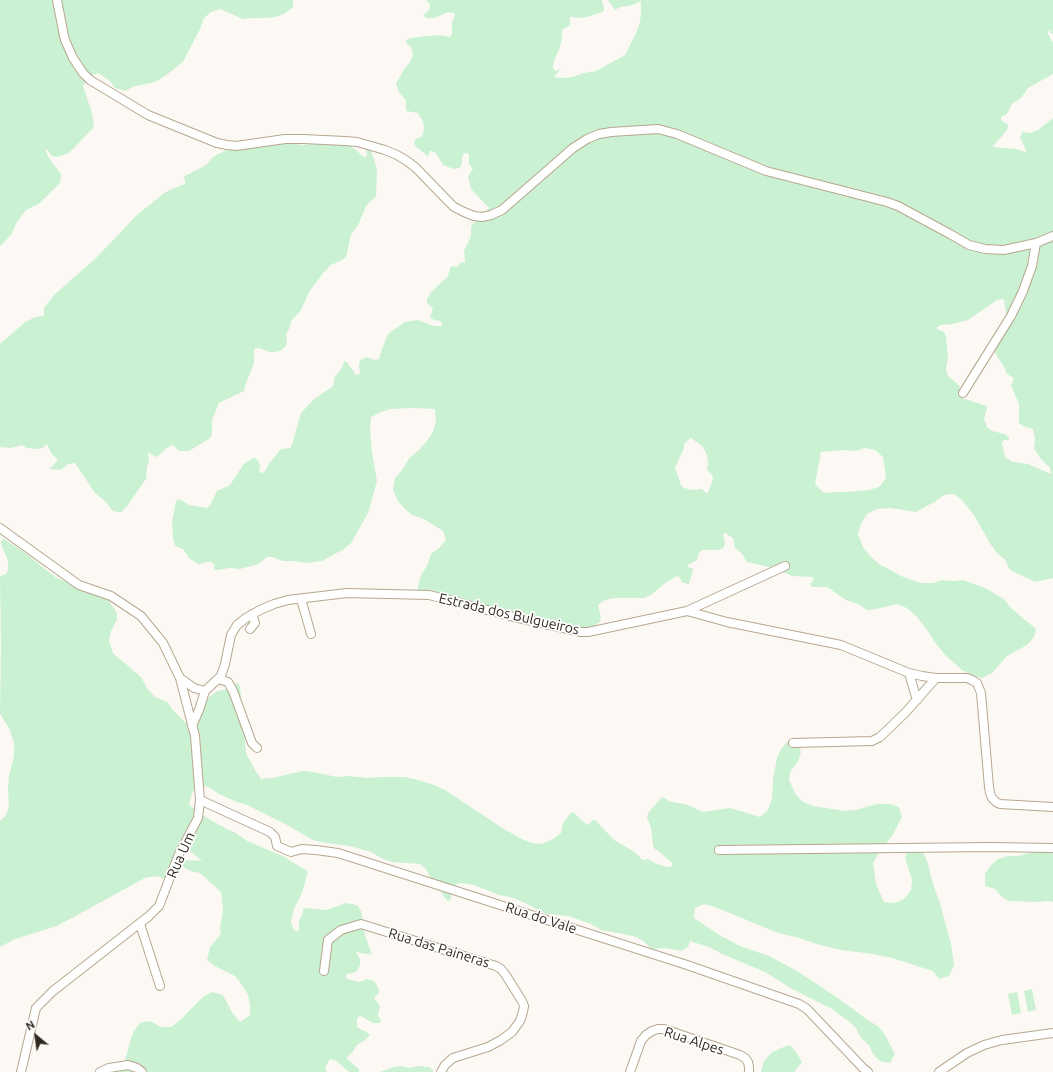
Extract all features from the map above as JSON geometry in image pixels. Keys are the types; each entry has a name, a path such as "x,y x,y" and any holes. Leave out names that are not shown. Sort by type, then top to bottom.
{"street":[{"path":"57,0 65,40 73,58 83,73 90,80 148,115 217,143 227,145 236,146 285,139 303,139 357,142 385,150 407,160 454,207 474,216 482,217 492,215 502,210 568,151 587,139 599,134 611,132 658,130 677,134 766,171 898,206 969,245 985,249 1004,250 1036,243 1053,236"},
{"path":"963,393 1010,316 1023,291 1032,266 1036,243"},
{"name":"Rua Um","path":"0,528 79,584 111,596 142,616 163,644 180,678 195,736 200,800 198,818 179,854 159,906 140,924 53,991 36,1008 21,1072"},
{"path":"687,611 785,566"},
{"name":"Estrada dos Bulgueiros","path":"205,691 221,676 225,664 230,636 237,625 252,614 274,604 301,599 347,593 428,595 581,632 588,632 687,611 727,622 841,645 909,673 936,678 967,678 972,680 977,683 981,693 989,787 992,798 1000,804 1053,807"},
{"path":"301,599 311,634"},
{"path":"250,629 255,623 252,614"},
{"path":"909,673 917,700"},
{"path":"180,678 194,688 205,691 192,726"},
{"path":"793,743 872,741 880,737 888,730 936,678"},
{"path":"218,679 228,682 233,691 252,743 257,748"},
{"name":"Rua do Vale","path":"200,800 270,832 275,837 277,846 291,852 302,849 338,853 688,965 799,1004 807,1009 868,1072"},
{"path":"719,850 991,847 1053,848"},
{"path":"140,924 160,986"},
{"name":"Rua das Paineras","path":"324,971 328,940 341,930 361,924 496,966 501,970 505,974 524,1006 520,1021 512,1032 501,1040 488,1047 454,1058 441,1072"},
{"name":"Rua Alpes","path":"630,1072 641,1041 646,1035 658,1029 664,1029 745,1058 748,1062 749,1072"},
{"path":"939,1072 967,1053 984,1045 1002,1040 1053,1034"},
{"path":"100,1072 109,1068 128,1065 137,1068 142,1072"}],"green space":[{"path":"0,0 293,0 293,7 284,14 264,18 243,19 220,9 211,12 204,18 183,62 155,82 135,86 125,91 115,88 109,80 98,73 89,76 83,86 92,113 94,127 67,154 57,157 52,156 45,149 49,158 61,174 60,183 40,203 26,210 17,222 11,235 0,246"},
{"path":"426,0 602,0 604,8 603,12 583,18 570,17 570,25 562,30 562,39 553,67 555,71 561,69 554,77 561,78 596,71 625,55 640,22 641,1 615,10 608,0 1053,0 1053,34 1049,32 1051,31 1050,30 1047,32 1053,43 1053,74 1028,88 1021,98 1012,104 1007,114 1001,117 1001,120 1008,125 1008,128 993,147 1016,149 1026,152 1020,138 1022,132 1031,133 1038,130 1053,118 1053,578 1035,582 1010,570 1005,560 991,545 974,515 962,500 954,494 944,495 916,512 890,508 877,509 867,514 861,524 858,534 863,547 870,556 879,564 901,576 921,583 933,583 942,580 963,580 985,588 1004,599 1010,607 1036,629 1034,637 1027,645 1007,656 992,673 982,678 971,675 962,670 946,656 916,616 907,608 897,604 867,610 858,604 846,600 827,587 812,587 810,584 814,580 812,577 792,576 774,568 747,562 742,554 735,548 733,538 725,533 723,534 725,544 723,548 718,550 702,550 699,553 697,560 688,565 688,567 692,568 693,570 689,584 683,583 677,576 664,584 651,595 644,598 615,598 605,600 598,605 601,617 600,622 583,633 574,635 567,634 536,619 520,615 516,612 498,610 417,591 421,575 427,566 431,554 446,540 443,531 424,519 412,515 404,508 398,501 393,490 395,478 410,457 419,450 433,432 436,421 435,409 390,409 371,417 370,429 372,452 377,481 368,513 351,543 344,549 322,561 306,563 283,561 272,557 267,557 258,564 240,569 230,568 216,570 214,569 214,564 211,562 198,564 189,558 183,549 175,546 172,522 176,501 179,499 189,505 207,508 217,491 230,485 243,465 251,459 255,458 259,462 259,472 263,473 281,449 290,448 301,413 313,400 333,386 334,378 342,368 344,361 347,362 356,375 358,375 360,372 360,361 366,357 375,360 379,359 388,334 405,322 418,320 434,326 442,326 441,321 434,320 430,317 433,308 427,303 427,299 431,292 448,276 451,266 457,267 460,263 465,262 464,251 471,236 471,226 489,208 471,189 468,176 473,169 469,164 469,155 467,153 463,154 461,166 454,169 443,165 436,153 430,151 428,157 415,146 414,143 416,139 421,137 423,134 423,122 418,113 406,111 406,101 399,92 396,84 413,56 412,49 405,41 411,38 427,36 440,35 450,37 452,34 454,13 448,12 435,18 426,18 423,15 430,7","holes":["997,300 1004,300 1007,318 996,344 995,353 1007,374 1014,378 1011,385 1019,404 1019,423 1033,429 1035,439 1034,448 1040,458 1050,468 1051,474 1028,464 1013,462 1005,457 1002,443 1004,440 1009,440 1009,438 1005,434 992,431 987,427 984,419 987,406 962,398 959,385 948,376 946,369 948,358 946,336 944,332 937,329 937,327 968,320","691,438 702,446 707,455 707,470 712,475 713,479 708,493 702,489 692,490 684,488 681,485 675,468 684,448 684,444","865,448 875,450 883,457 886,478 879,487 869,490 824,493 815,484 821,452 844,450 855,451"]},
{"path":"333,140 351,146 364,157 367,156 366,149 370,150 377,170 376,196 366,206 359,223 351,235 346,257 331,265 324,272 309,292 301,310 291,321 290,327 286,334 287,343 285,347 280,351 274,352 269,352 259,348 254,349 254,364 244,391 219,403 212,420 212,435 209,439 189,451 179,451 173,445 168,447 157,457 148,452 149,461 146,479 121,512 113,511 105,501 95,493 75,463 68,464 61,470 49,469 58,460 51,453 47,444 43,448 39,449 27,448 22,445 11,448 0,447 0,344 24,323 33,318 44,315 44,308 54,295 96,258 137,215 164,193 185,184 183,177 206,165 213,157 233,146 268,142 302,145 323,143"},
{"path":"4,539 24,552 55,577 67,582 84,586 98,593 109,601 117,613 117,620 111,631 109,640 113,653 141,677 147,688 155,697 167,702 189,726 203,702 217,691 233,688 237,682 240,687 241,721 244,726 246,753 261,779 303,771 337,777 404,777 415,779 445,790 504,829 532,843 542,844 561,833 563,823 573,812 587,825 595,820 614,840 633,851 643,860 648,859 657,864 668,867 672,866 672,863 653,846 651,827 647,818 648,813 660,799 663,797 669,801 688,805 703,812 730,808 760,817 768,810 772,799 773,779 777,758 781,749 788,741 798,743 801,752 798,762 791,770 789,780 795,793 803,802 813,806 845,811 856,810 877,804 890,804 899,807 902,817 892,836 873,863 876,884 884,902 895,903 904,899 911,890 912,880 905,858 908,849 918,847 924,854 940,903 951,944 954,965 949,976 939,979 933,971 892,958 841,950 778,933 715,907 704,904 695,908 694,918 721,936 740,946 769,956 797,971 878,1026 885,1035 895,1054 890,1063 880,1061 873,1054 869,1045 861,1038 856,1028 832,1009 794,990 765,972 711,948 690,941 688,947 681,951 665,948 652,949 642,940 633,936 601,930 591,924 568,916 546,914 523,902 499,895 474,885 462,883 456,884 452,889 451,899 448,901 434,884 426,869 420,864 392,862 371,852 350,846 313,840 247,805 198,784 192,793 189,805 207,818 236,833 247,841 283,856 308,871 302,893 294,909 291,922 296,931 299,931 299,920 304,908 326,910 346,903 357,905 361,911 365,935 372,955 356,952 360,959 360,965 356,972 347,974 346,978 359,982 368,979 374,981 379,991 374,998 380,1006 378,1015 381,1021 380,1023 373,1023 361,1016 358,1017 357,1027 370,1035 357,1045 352,1053 346,1058 359,1069 359,1072 349,1072 336,1061 330,1059 325,1068 327,1072 112,1072 125,1060 134,1031 140,1023 150,1021 161,1027 171,1027 203,997 212,992 223,995 233,1014 240,1022 250,1015 248,995 235,976 215,966 207,960 210,947 221,934 220,927 223,910 221,892 200,873 190,871 183,867 182,863 186,860 202,861 181,844 164,879 158,876 145,878 57,926 15,939 0,947 0,821 6,815 9,807 9,776 14,756 14,743 9,728 0,714 0,576 6,574 8,570 8,561 1,544 1,541"},
{"path":"1053,851 1053,902 1008,901 995,889 985,886 985,874 991,865 998,859 1028,853"},
{"path":"1032,989 1036,1010 1028,1012 1024,991"},
{"path":"1017,992 1021,1013 1012,1015 1008,994"},
{"path":"790,1045 802,1062 794,1072 761,1072 764,1061 771,1053"},
{"path":"402,1066 410,1068 417,1066 429,1067 433,1070 433,1072 380,1072 393,1067"}]}
